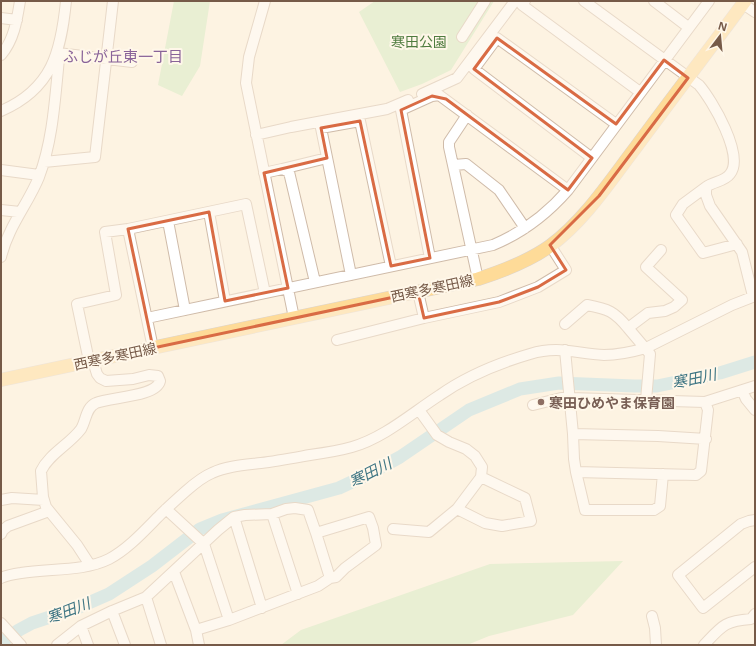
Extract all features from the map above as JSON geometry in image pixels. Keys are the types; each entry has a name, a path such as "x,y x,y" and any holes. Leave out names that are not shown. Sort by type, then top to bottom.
{"main road":[{"name":"西寒多寒田線","path":"1,380 478,279 508,268 536,255 568,230 599,196 744,3"}],"street":[{"path":"1,55 10,44 17,20 20,1"},
{"path":"1,111 20,101 36,87 46,74 58,53 63,32 66,1"},
{"path":"44,162 95,158 113,1"},
{"path":"265,1 248,58 246,83 294,318"},
{"path":"462,36 485,1"},
{"path":"256,135 387,109 451,82 463,71 515,1"},
{"path":"525,1 522,5 640,92"},
{"path":"584,1 699,85 706,94 731,142 734,167 730,174 723,180 712,182 683,204 676,215 703,253 737,244"},
{"path":"654,1 688,27"},
{"path":"147,318 472,250 493,245 516,234 545,214 568,190 708,1"},
{"path":"744,3 755,12"},
{"path":"1,18 17,20"},
{"path":"592,158 474,69 497,38 616,124"},
{"path":"58,53 132,62"},
{"path":"2,251 8,234 32,192 44,162 53,114 59,59 58,53"},
{"path":"430,258 401,110 432,96 439,95 568,190"},
{"path":"467,116 448,142 478,279"},
{"path":"352,275 321,128 360,121 391,266"},
{"path":"264,173 327,158"},
{"path":"454,165 466,164 499,190 525,228"},
{"path":"282,169 289,172 315,282"},
{"path":"1,170 39,175"},
{"path":"1,578 37,570 67,569 104,561 123,550 197,482 212,473 230,467 352,447 379,435 460,382 482,372 545,350 564,350 603,355 621,354 646,348 732,305 754,296 742,252 710,206 706,195 706,187"},
{"path":"90,565 77,545 49,511 44,500 42,469 52,457 74,438 83,425 91,406 110,399 142,393 156,387 160,383 158,376 151,375 145,375 131,380 103,380 97,374 91,361 77,304 116,294 105,232 128,229 246,204 265,293"},
{"path":"1,210 20,212"},
{"path":"208,212 225,301"},
{"path":"168,221 185,310"},
{"path":"128,229 153,348"},
{"path":"337,340 424,318 500,302 538,287 566,270 550,245"},
{"path":"628,328 648,312 665,311 674,307 682,300 646,267 661,250"},
{"path":"418,292 424,318"},
{"path":"565,324 587,305 606,308 619,317 650,354 646,400"},
{"path":"564,350 570,398 576,472 585,510 654,510 660,506 663,474"},
{"path":"533,405 560,398 705,402 755,386"},
{"path":"742,390 755,410"},
{"path":"576,472 696,475 702,471 706,439 708,410 705,402"},
{"path":"393,529 429,532 457,509 481,477 482,467 475,456 466,448 443,439 437,434 419,410"},
{"path":"573,434 706,439"},
{"path":"457,509 486,523 502,526 530,521 525,498 481,477"},
{"path":"1,500 12,498 44,500"},
{"path":"57,645 81,626 146,597 218,530 234,517 245,514 272,514 294,508 308,510 330,578"},
{"path":"166,509 204,544 229,620"},
{"path":"1,534 5,528 49,511"},
{"path":"272,514 298,594"},
{"path":"234,517 262,608"},
{"path":"196,630 229,620 318,586 330,578 336,577 345,568 376,545 373,528 369,517 316,533"},
{"path":"755,520 741,524 678,575 703,608 755,567"},
{"path":"174,572 196,630 198,645"},
{"path":"146,597 161,645"},
{"path":"112,611 125,645"},
{"path":"704,645 721,627 731,621 751,619 755,614"},
{"path":"652,616 655,628 656,645"},
{"path":"1,622 21,645"},
{"path":"81,626 88,645"}],"highlighted area":[{"path":"497,38 616,124 664,60 688,78 599,196 550,245 566,270 538,287 499,302 424,318 418,292 153,348 128,229 209,212 225,301 288,288 264,173 327,158 321,128 360,121 391,266 430,258 401,110 432,96 446,99 568,190 592,158 474,69"}],"green space":[{"path":"174,1 210,1 200,66 182,96 158,85"},
{"name":"寒田公園","path":"375,1 494,1 451,70 422,84 400,92 359,12"},
{"path":"623,561 573,615 489,636 467,645 281,645 301,630 490,564"}],"waterway":[{"name":"寒田川","path":"1,642 32,623 77,608 109,594 152,566 200,529 222,520 339,488 400,457 469,410 520,389 559,383 657,386 720,373 755,362"}],"place":[{"name":"寒田ひめやま保育園","path":"541,402"}],"district":[{"name":"ふじが丘東一丁目","path":"123,56"}]}
